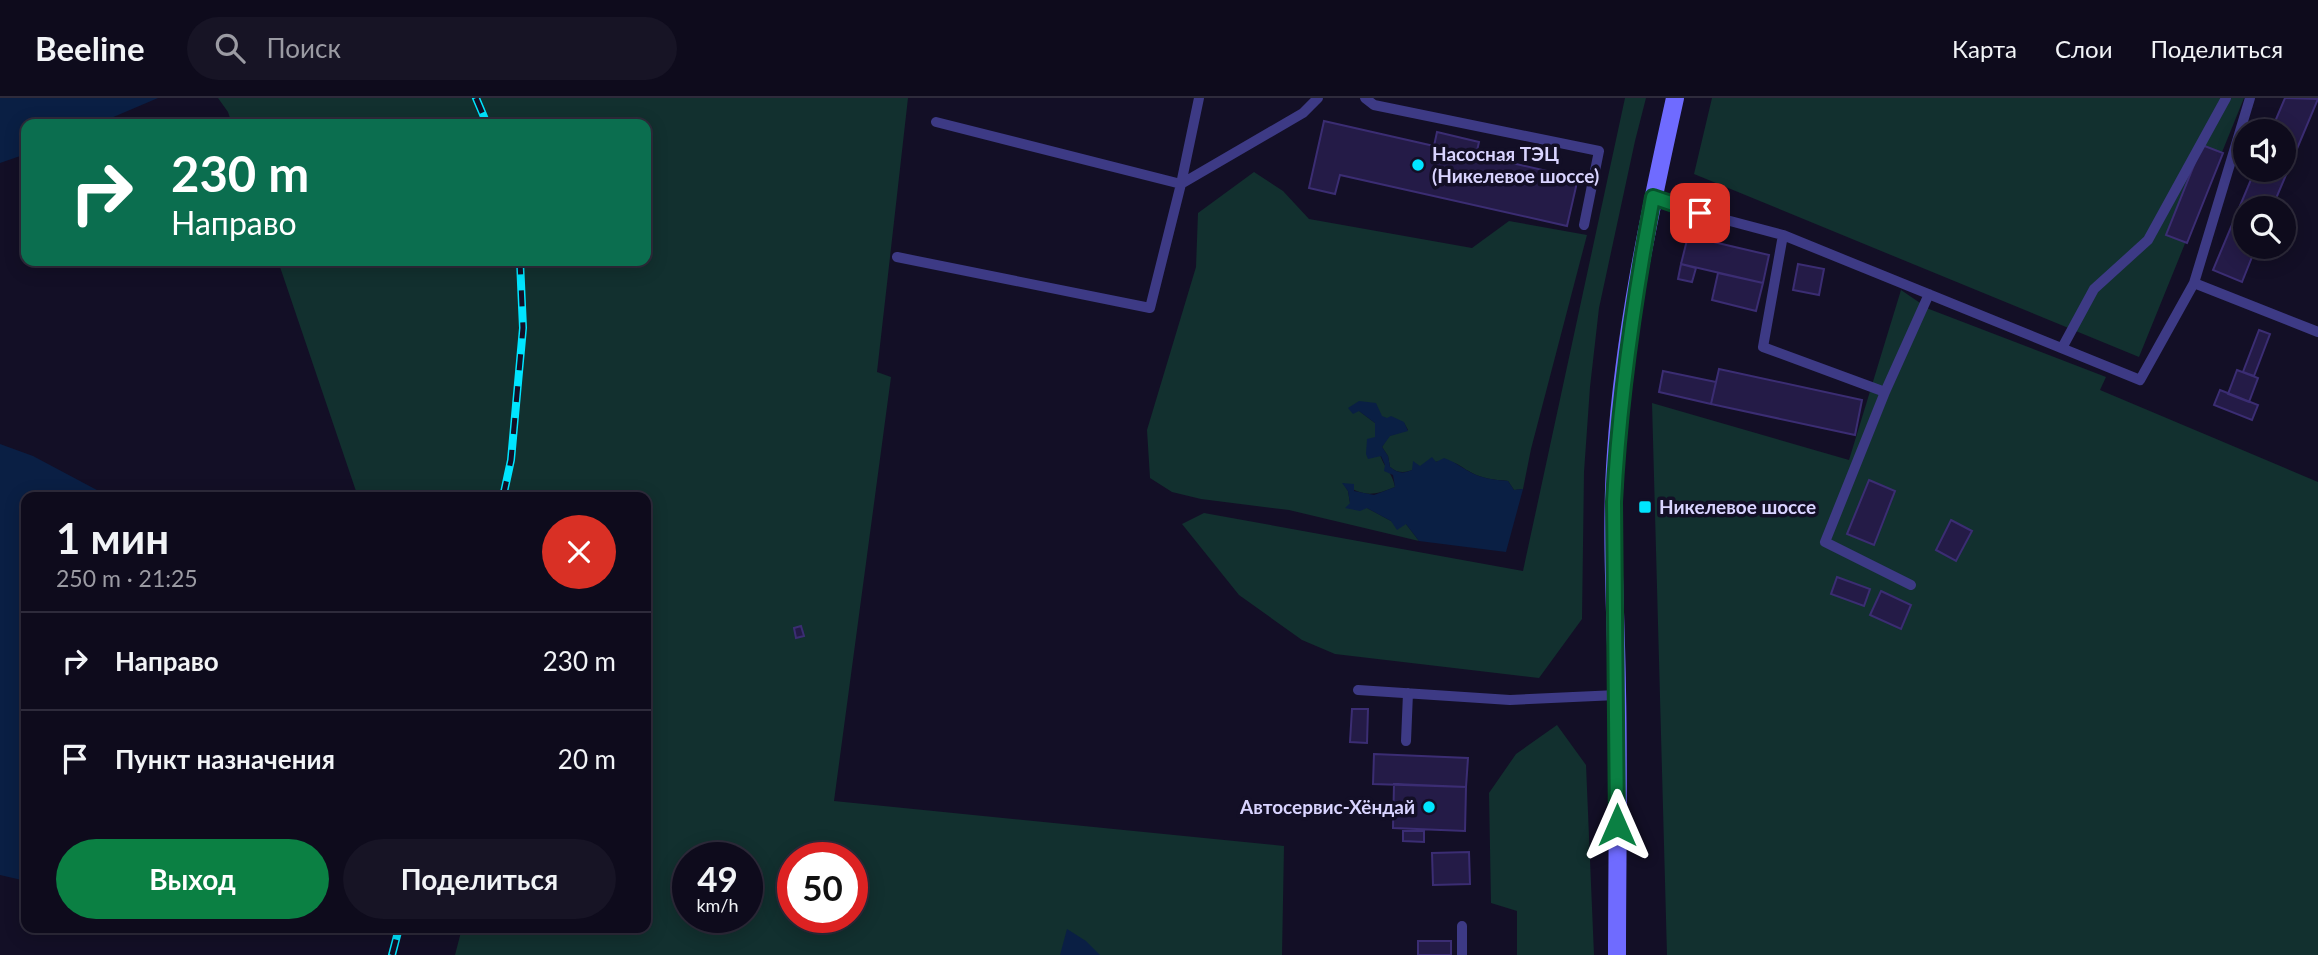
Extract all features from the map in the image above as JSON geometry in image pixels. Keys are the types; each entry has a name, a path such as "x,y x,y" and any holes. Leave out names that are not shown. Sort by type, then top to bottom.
{"main road":[{"path":"1617,955 1614,573 1616,453 1624,369 1653,197 1675,98"}],"lane":[{"path":"897,257 1150,308 1199,98"},
{"path":"936,122 1181,184 1303,113 1318,98"},
{"path":"1365,98 1374,106 1599,151 1584,225"},
{"path":"2062,348 2094,289 2148,240 2226,98"},
{"path":"1653,197 1700,213 1783,235 2140,380 2194,283 2250,98"},
{"path":"1783,235 1763,347 1885,392"},
{"path":"2194,283 2318,332"},
{"path":"1910,585 1825,542 1885,392 1929,295"},
{"path":"1358,690 1510,700 1617,695"},
{"path":"1406,741 1408,693"},
{"path":"1462,926 1462,955"}],"green space":[{"path":"218,98 908,98 877,372 891,377 834,801 1284,846 1282,955 455,955 461,933 651,933 651,492 356,492 280,266 651,266 651,119 230,119"},
{"path":"1625,98 1646,98 1599,308 1584,472 1582,619 1539,678 1335,654 1302,640 1239,595 1182,524 1204,513 1523,571"},
{"path":"1712,98 2244,98 2235,119 2233,119 2233,125 2139,357 1694,174"},
{"path":"1254,172 1283,191 1309,219 1472,248 1509,221 1587,235 1523,489 1514,490 1508,481 1480,476 1449,462 1429,463 1406,472 1396,471 1390,467 1388,456 1382,447 1389,436 1408,430 1404,423 1359,411 1375,423 1379,452 1395,487 1368,494 1343,483 1350,503 1367,508 1391,521 1406,524 1419,541 1289,510 1201,499 1172,492 1150,478 1147,430 1196,267 1198,213"},
{"path":"1901,290 1929,309 2106,377 2100,390 2318,482 2318,955 1667,955 1652,403 1849,460"},
{"path":"1557,725 1586,765 1594,955 1517,955 1517,911 1491,903 1489,793 1516,754"}],"water":[{"path":"0,98 158,98 109,119 21,119 21,156 0,163"},
{"path":"1359,401 1376,403 1382,416 1391,416 1404,422 1408,431 1390,436 1382,447 1388,456 1390,467 1395,471 1412,470 1413,461 1420,466 1432,457 1436,462 1444,458 1478,476 1508,481 1514,490 1523,489 1506,552 1419,541 1406,524 1397,530 1391,521 1367,508 1360,511 1345,508 1350,503 1348,491 1342,483 1354,484 1354,491 1374,495 1395,487 1393,475 1384,471 1385,465 1381,456 1368,459 1367,439 1375,437 1375,423 1359,411 1353,414 1348,408"},
{"path":"0,444 33,456 101,492 21,492 21,880 0,875"},
{"path":"1067,929 1086,941 1100,955 1060,955"}],"building":[{"path":"2285,98 2318,99 2296,151 2296,119 2276,119"},
{"name":"Насосная ТЭЦ (Никелевое шоссе)","path":"1324,121 1434,146 1437,132 1479,142 1476,155 1578,178 1567,226 1340,175 1335,194 1309,188"},
{"path":"2202,145 2223,153 2187,243 2166,235"},
{"path":"2250,182 2283,182 2277,196 2244,196"},
{"path":"2233,222 2233,259 2251,259 2242,282 2213,270"},
{"path":"1704,231 1717,234 1715,242 1702,239"},
{"path":"1688,236 1769,255 1763,283 1681,264"},
{"path":"1681,264 1696,268 1692,282 1678,279"},
{"path":"1798,264 1824,269 1819,295 1793,290"},
{"path":"1718,273 1763,283 1756,311 1712,300"},
{"path":"2259,330 2270,334 2254,376 2243,372"},
{"path":"1719,369 1862,400 1855,435 1711,404"},
{"path":"2237,370 2258,378 2249,402 2228,394"},
{"path":"1663,371 1716,382 1711,404 1659,392"},
{"path":"2220,390 2258,405 2252,420 2214,405"},
{"path":"1869,480 1895,491 1874,545 1847,534"},
{"path":"1951,520 1972,531 1956,561 1936,550"},
{"path":"1837,577 1870,589 1864,606 1831,594"},
{"path":"1881,591 1911,605 1901,629 1870,615"},
{"path":"801,626 804,636 796,638 794,628"},
{"path":"1352,709 1368,709 1367,743 1350,742"},
{"path":"1374,754 1468,758 1466,787 1373,784"},
{"name":"Автосервис-Хёндай","path":"1394,784 1466,787 1465,831 1393,828"},
{"path":"1403,831 1424,831 1424,842 1403,841"},
{"path":"1469,852 1470,884 1433,885 1432,853"},
{"path":"1418,941 1451,941 1451,955 1418,955"}],"railway":[{"path":"476,98 485,119"},
{"path":"504,492 511,460 523,328 520,266"},
{"path":"392,955 398,933"}],"place":[{"name":"Насосная ТЭЦ (Никелевое шоссе)","path":"1418,165"},
{"name":"Никелевое шоссе","path":"1645,507"},
{"name":"Автосервис-Хёндай","path":"1429,807"}],"route":[{"path":"1617,825 1614,502 1624,369 1653,197 1700,213"}]}
